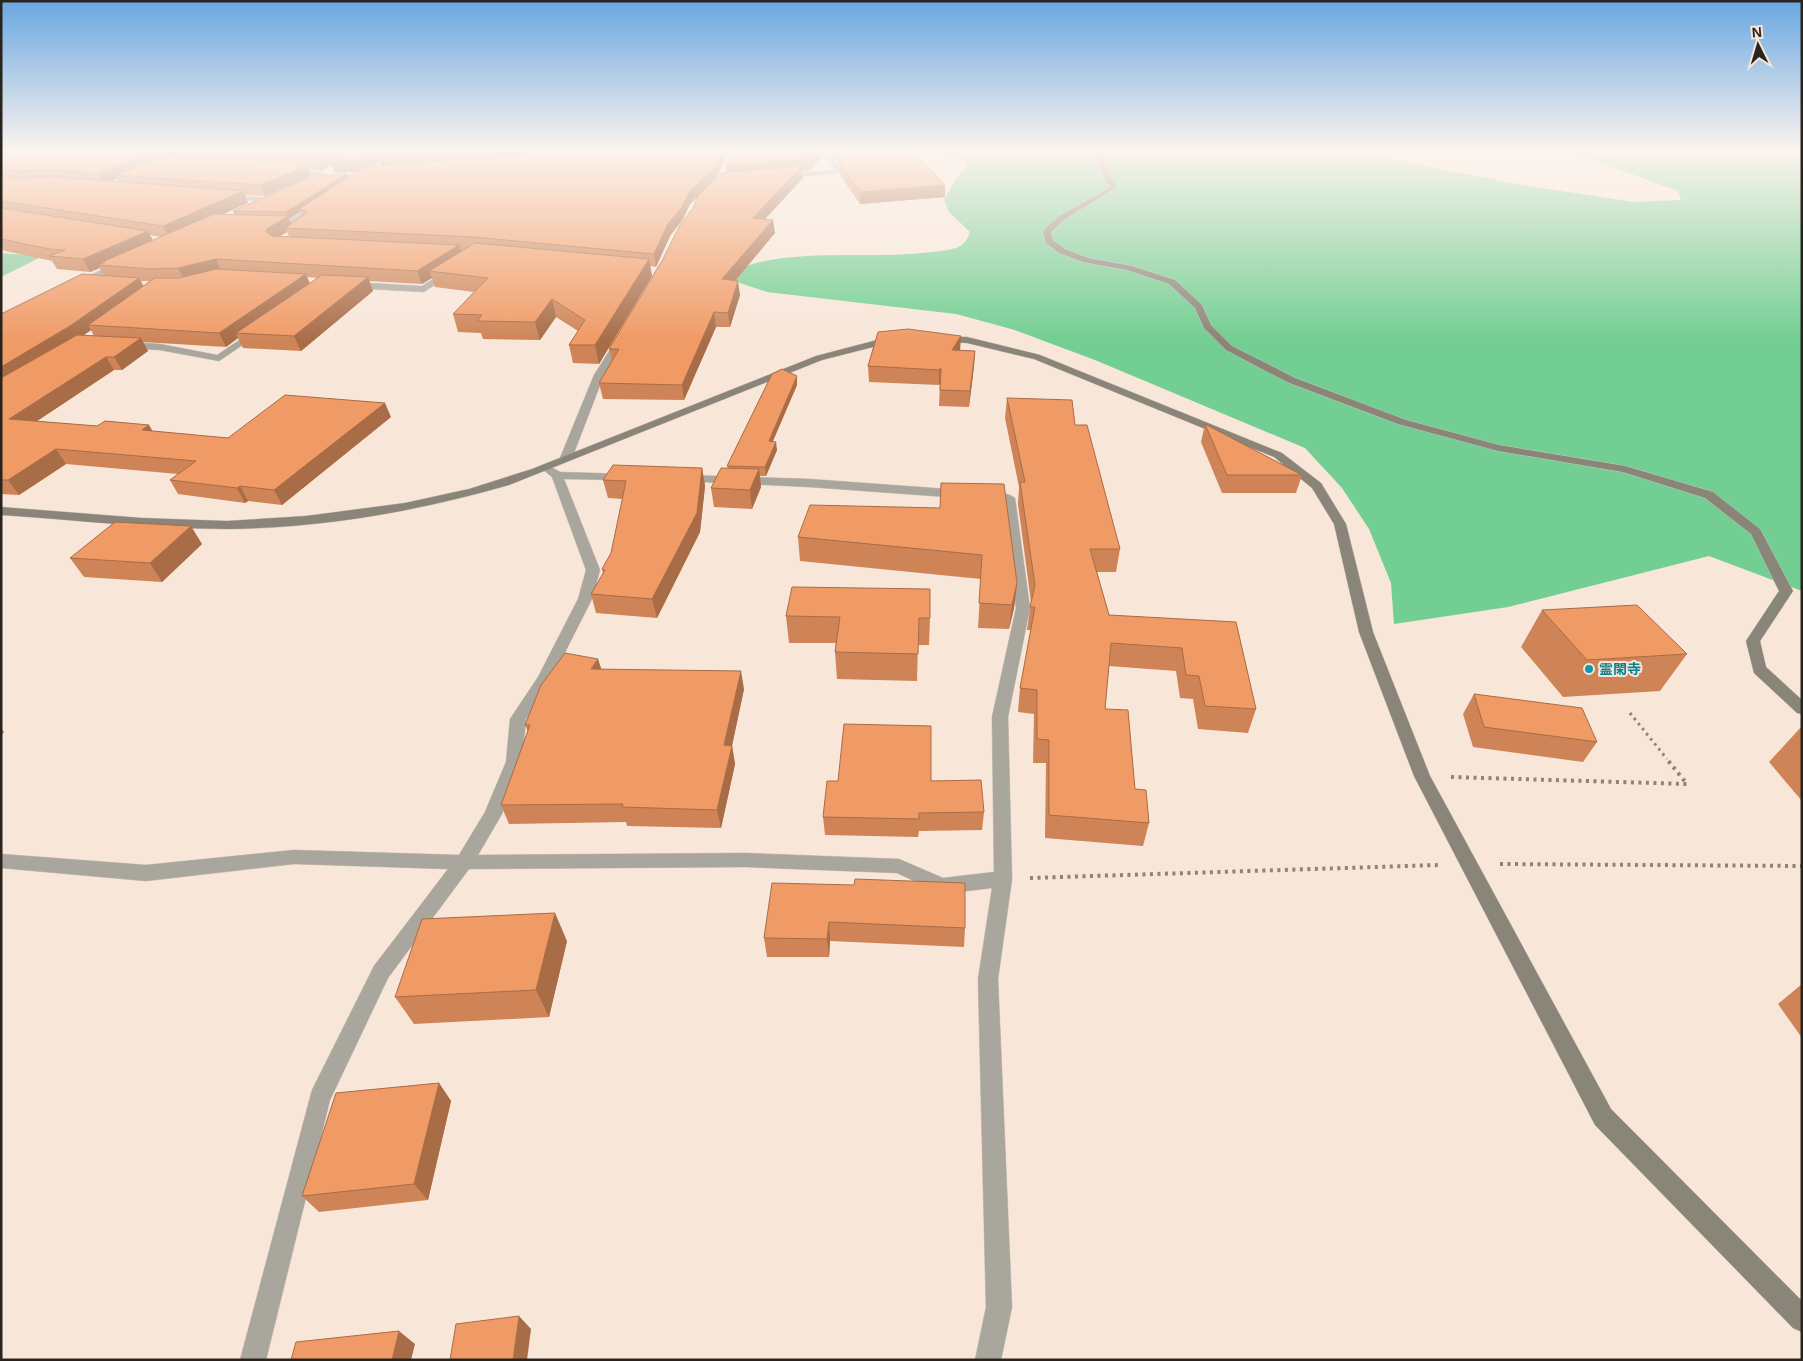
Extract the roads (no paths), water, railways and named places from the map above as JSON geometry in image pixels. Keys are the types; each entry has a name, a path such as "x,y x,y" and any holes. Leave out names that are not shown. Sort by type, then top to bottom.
{"street":[{"path":"290,224 304,215"},
{"path":"1066,215 1056,220 1047,232 1049,241 1062,251 1086,260 1129,268 1172,282 1198,307 1207,326 1229,348 1291,380 1402,422 1498,448 1625,469 1709,494 1756,532 1786,591 1753,641 1759,669 1802,708"},
{"path":"280,224 307,224"},
{"path":"102,282 83,281 126,261"},
{"path":"345,285 424,290 455,269"},
{"path":"111,344 160,347 219,358 268,324"},
{"path":"566,458 599,375 624,332"},
{"path":"927,338 967,340 1037,357 1278,455 1317,486 1340,524 1366,632 1422,776 1603,1117 1802,1319"},
{"path":"551,471 566,458 819,358 881,342 908,340"},
{"path":"253,1360 320,1098 381,972 464,862 493,814 514,762 518,719 545,678 585,599 593,570 551,471"},
{"path":"1,511 227,525 268,523 345,516 430,501 551,471 634,478"},
{"path":"673,479 809,482 1009,498 1023,608 1000,717 1003,878 988,979 998,1307 988,1360"},
{"path":"1,861 146,873 294,857 464,862 746,860 899,866 942,886 1003,878"}],"place":[{"name":"霊閑寺","path":"1589,669"}]}
